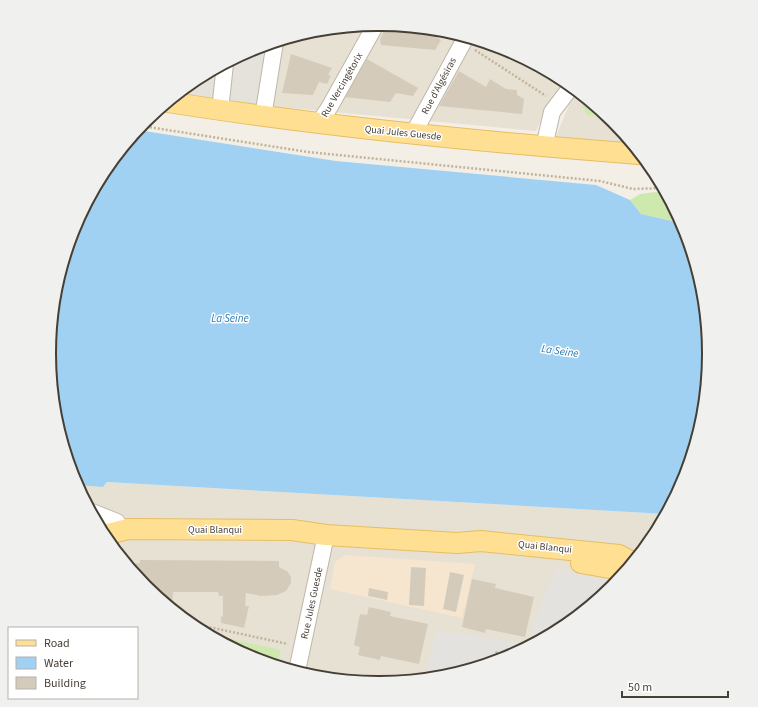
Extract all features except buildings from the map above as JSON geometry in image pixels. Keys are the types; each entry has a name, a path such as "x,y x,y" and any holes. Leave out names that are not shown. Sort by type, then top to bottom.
{"main road":[{"name":"Quai Jules Guesde","path":"176,103 318,124 544,147 632,153"},
{"name":"Quai Blanqui","path":"111,529 292,530 326,535 456,543 615,569 619,568"},
{"name":"Quai Blanqui","path":"118,543 133,540 292,543 326,535"},
{"name":"Quai Blanqui","path":"456,543 481,541 619,554 627,559"}],"street":[{"name":"Rue Vercingétorix","path":"318,124 329,108 372,31"},
{"name":"Rue d'Algésiras","path":"413,134 463,42"},
{"path":"263,117 274,48"},
{"path":"220,110 224,71"},
{"path":"544,147 549,120 567,92"},
{"name":"Rue Jules Guesde","path":"298,666 326,535"}],"path":[{"path":"471,44 558,104"},
{"path":"149,127 308,152 600,181 633,189 656,188"},
{"path":"208,627 302,646"}],"shaded area":[{"path":"379,31 421,34 462,42 483,48 522,64 563,88 548,106 536,131 258,105 264,53 275,48 316,37 358,32"},
{"path":"264,53 258,105 188,94 200,85 236,64"},
{"path":"575,98 607,125 623,143 555,139 569,105"},
{"path":"107,482 659,514 635,550 607,582 592,596 558,622 522,643 483,659 442,670 400,675 358,675 316,670 275,659 236,643 200,622 166,596 151,582 123,550 100,515 85,486 103,487"},
{"path":"345,555 475,564 462,618 330,589 335,562"},
{"path":"556,569 612,576 592,596 558,622 527,640"},
{"path":"436,631 523,643 483,659 442,670 427,672"}],"green space":[{"path":"583,104 597,116 587,115 582,105"},
{"path":"658,192 673,221 641,214 630,200 640,194"},
{"path":"227,638 281,650 278,660"}],"water":[{"name":"La Seine","path":"146,131 336,161 596,185 630,200 641,214 673,221 677,230 691,270 699,311 702,354 701,375 699,396 691,437 677,477 659,514 107,482 103,487 85,486 67,437 59,396 57,375 56,354 59,311 67,270 81,230 90,211 111,174 123,157"}]}
